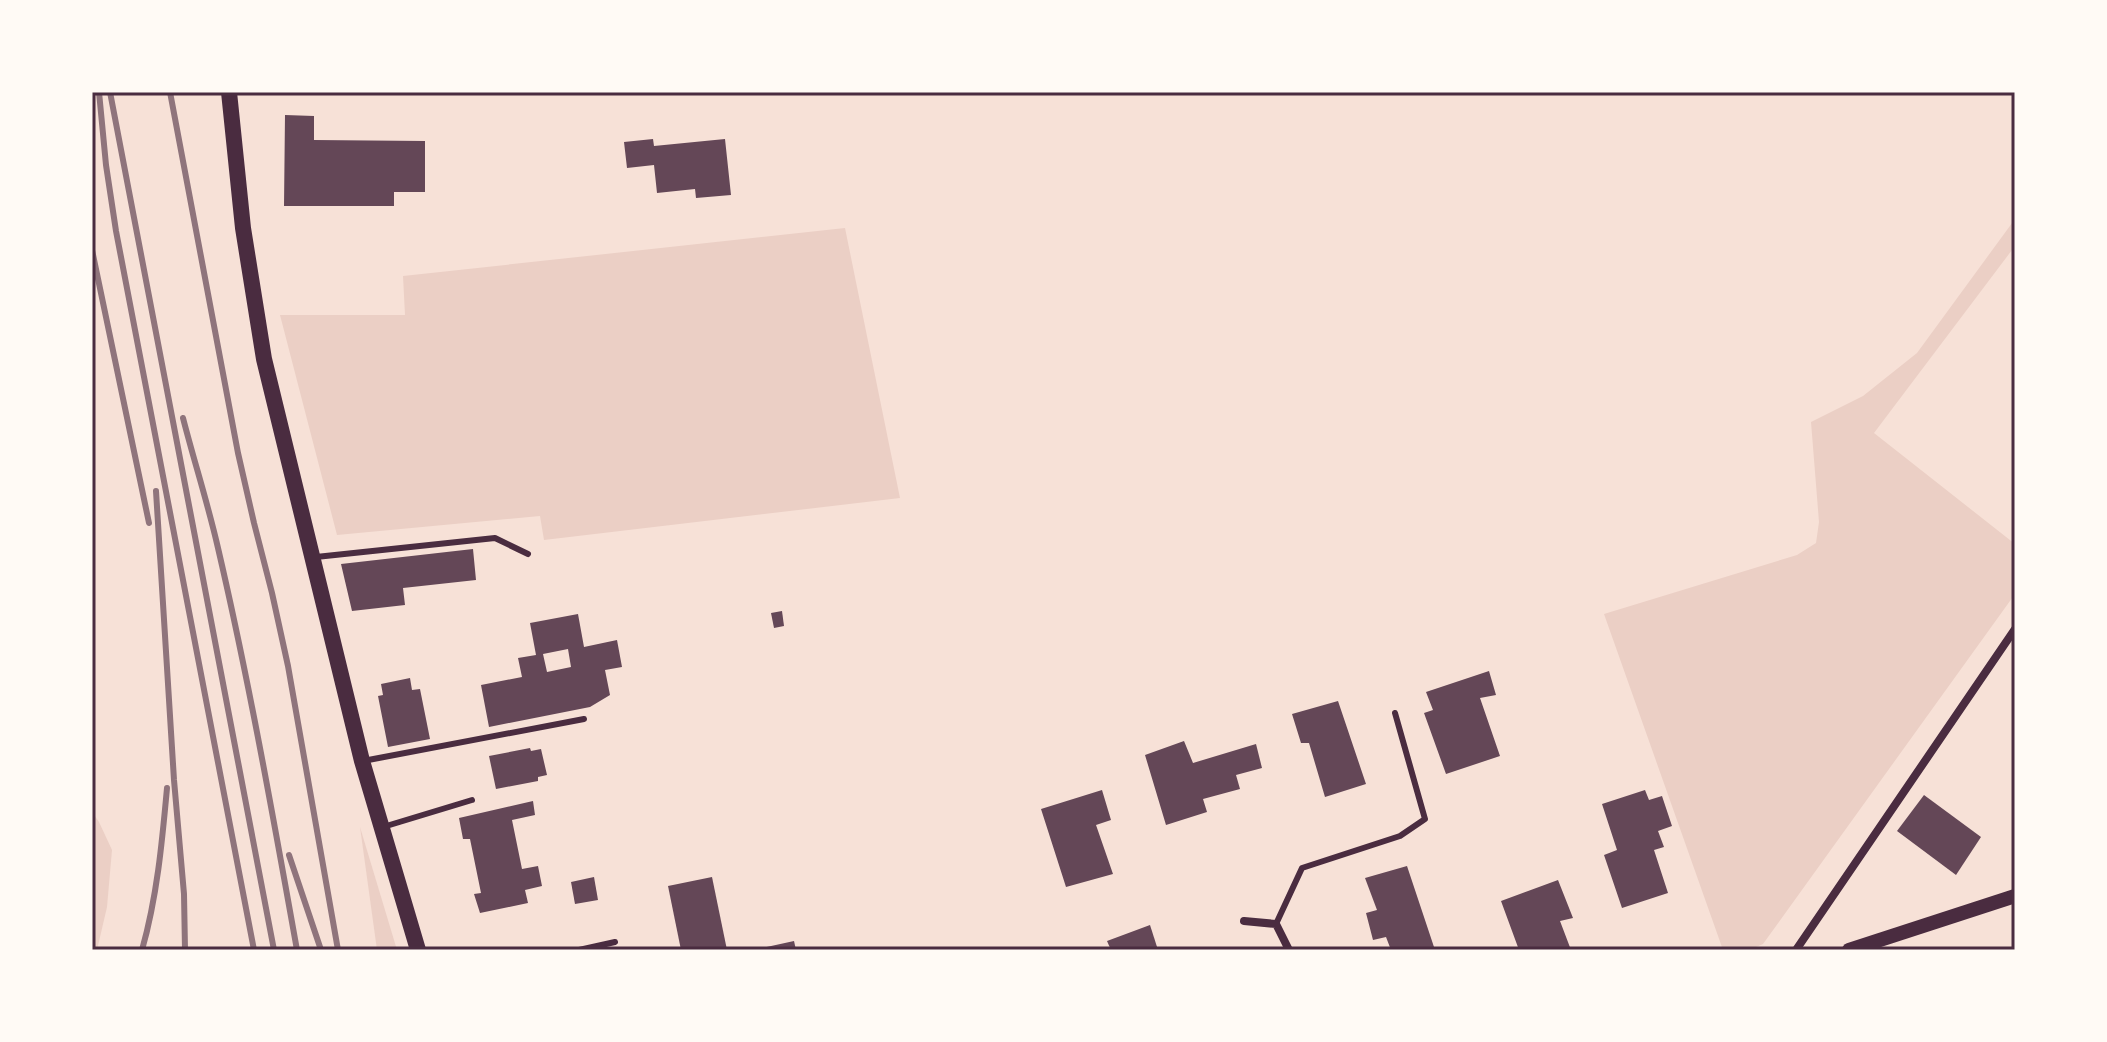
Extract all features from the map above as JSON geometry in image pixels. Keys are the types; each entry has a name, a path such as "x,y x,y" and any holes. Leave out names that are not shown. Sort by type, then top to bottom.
{"main road":[{"path":"229,92 243,228 264,359 362,761 418,950"}],"street":[{"path":"1796,950 2015,629"},
{"path":"1849,950 2015,896"},
{"path":"1244,921 1276,924 1289,950"}],"lane":[{"path":"311,558 495,538 528,554"},
{"path":"1276,924 1302,868 1400,836 1425,819 1395,713"},
{"path":"362,761 584,719"},
{"path":"381,828 472,800"},
{"path":"579,950 615,942"}],"shaded area":[{"path":"2015,219 2015,246 1874,433 2015,544 2015,594 1763,944 1749,950 1723,950 1604,614 1797,555 1816,543 1819,522 1811,422 1863,396 1917,353"},
{"path":"845,228 900,498 544,540 540,516 337,535 280,315 405,315 403,276"},
{"path":"92,812 112,850 107,907 97,950 92,950"},
{"path":"360,827 397,950 377,950"}],"building":[{"path":"285,115 314,116 314,140 425,141 425,192 394,192 394,206 284,206"},
{"path":"653,139 654,146 725,139 731,195 696,198 695,189 657,193 654,165 627,168 624,142"},
{"path":"473,549 476,580 403,588 405,605 352,611 341,564"},
{"path":"782,611 784,626 774,628 771,613"},
{"path":"578,614 584,647 617,640 622,667 605,670 610,695 590,707 489,727 481,685 522,677 518,658 536,655 530,623","holes":["568,649 571,667 547,672 543,654"]},
{"path":"1489,671 1496,695 1480,698 1500,756 1446,774 1424,713 1433,710 1426,692"},
{"path":"410,678 412,690 420,689 430,739 388,747 378,696 383,695 381,684"},
{"path":"1338,701 1366,784 1325,797 1309,743 1301,743 1292,714"},
{"path":"1184,741 1193,763 1256,744 1262,768 1236,775 1240,789 1203,799 1207,812 1166,825 1145,755"},
{"path":"530,748 531,751 541,749 547,775 538,777 538,781 496,789 489,756"},
{"path":"1102,790 1111,820 1096,825 1113,874 1066,887 1041,809"},
{"path":"1645,790 1649,800 1662,796 1672,826 1658,831 1664,847 1654,850 1668,893 1622,908 1604,855 1617,850 1602,804"},
{"path":"1924,795 1981,837 1956,875 1897,831"},
{"path":"533,801 535,815 512,820 522,869 538,866 542,886 525,890 528,903 480,913 474,894 481,893 470,839 463,839 459,818"},
{"path":"1407,866 1435,950 1391,950 1386,937 1373,940 1366,913 1377,910 1365,878"},
{"path":"594,877 598,900 575,904 571,882"},
{"path":"712,877 727,950 681,950 668,886"},
{"path":"1558,880 1573,918 1560,921 1571,950 1519,950 1501,901"},
{"path":"1150,925 1158,950 1111,950 1107,941"},
{"path":"794,941 796,950 757,950 757,949"}],"railway":[{"path":"99,92 116,231 254,950"},
{"path":"110,92 274,950"},
{"path":"170,92 238,453 288,666 338,950"},
{"path":"92,250 149,523"},
{"path":"183,418 229,598 297,950"},
{"path":"156,491 184,894 185,950"},
{"path":"142,950 155,890 167,788"},
{"path":"289,855 321,950"}]}
